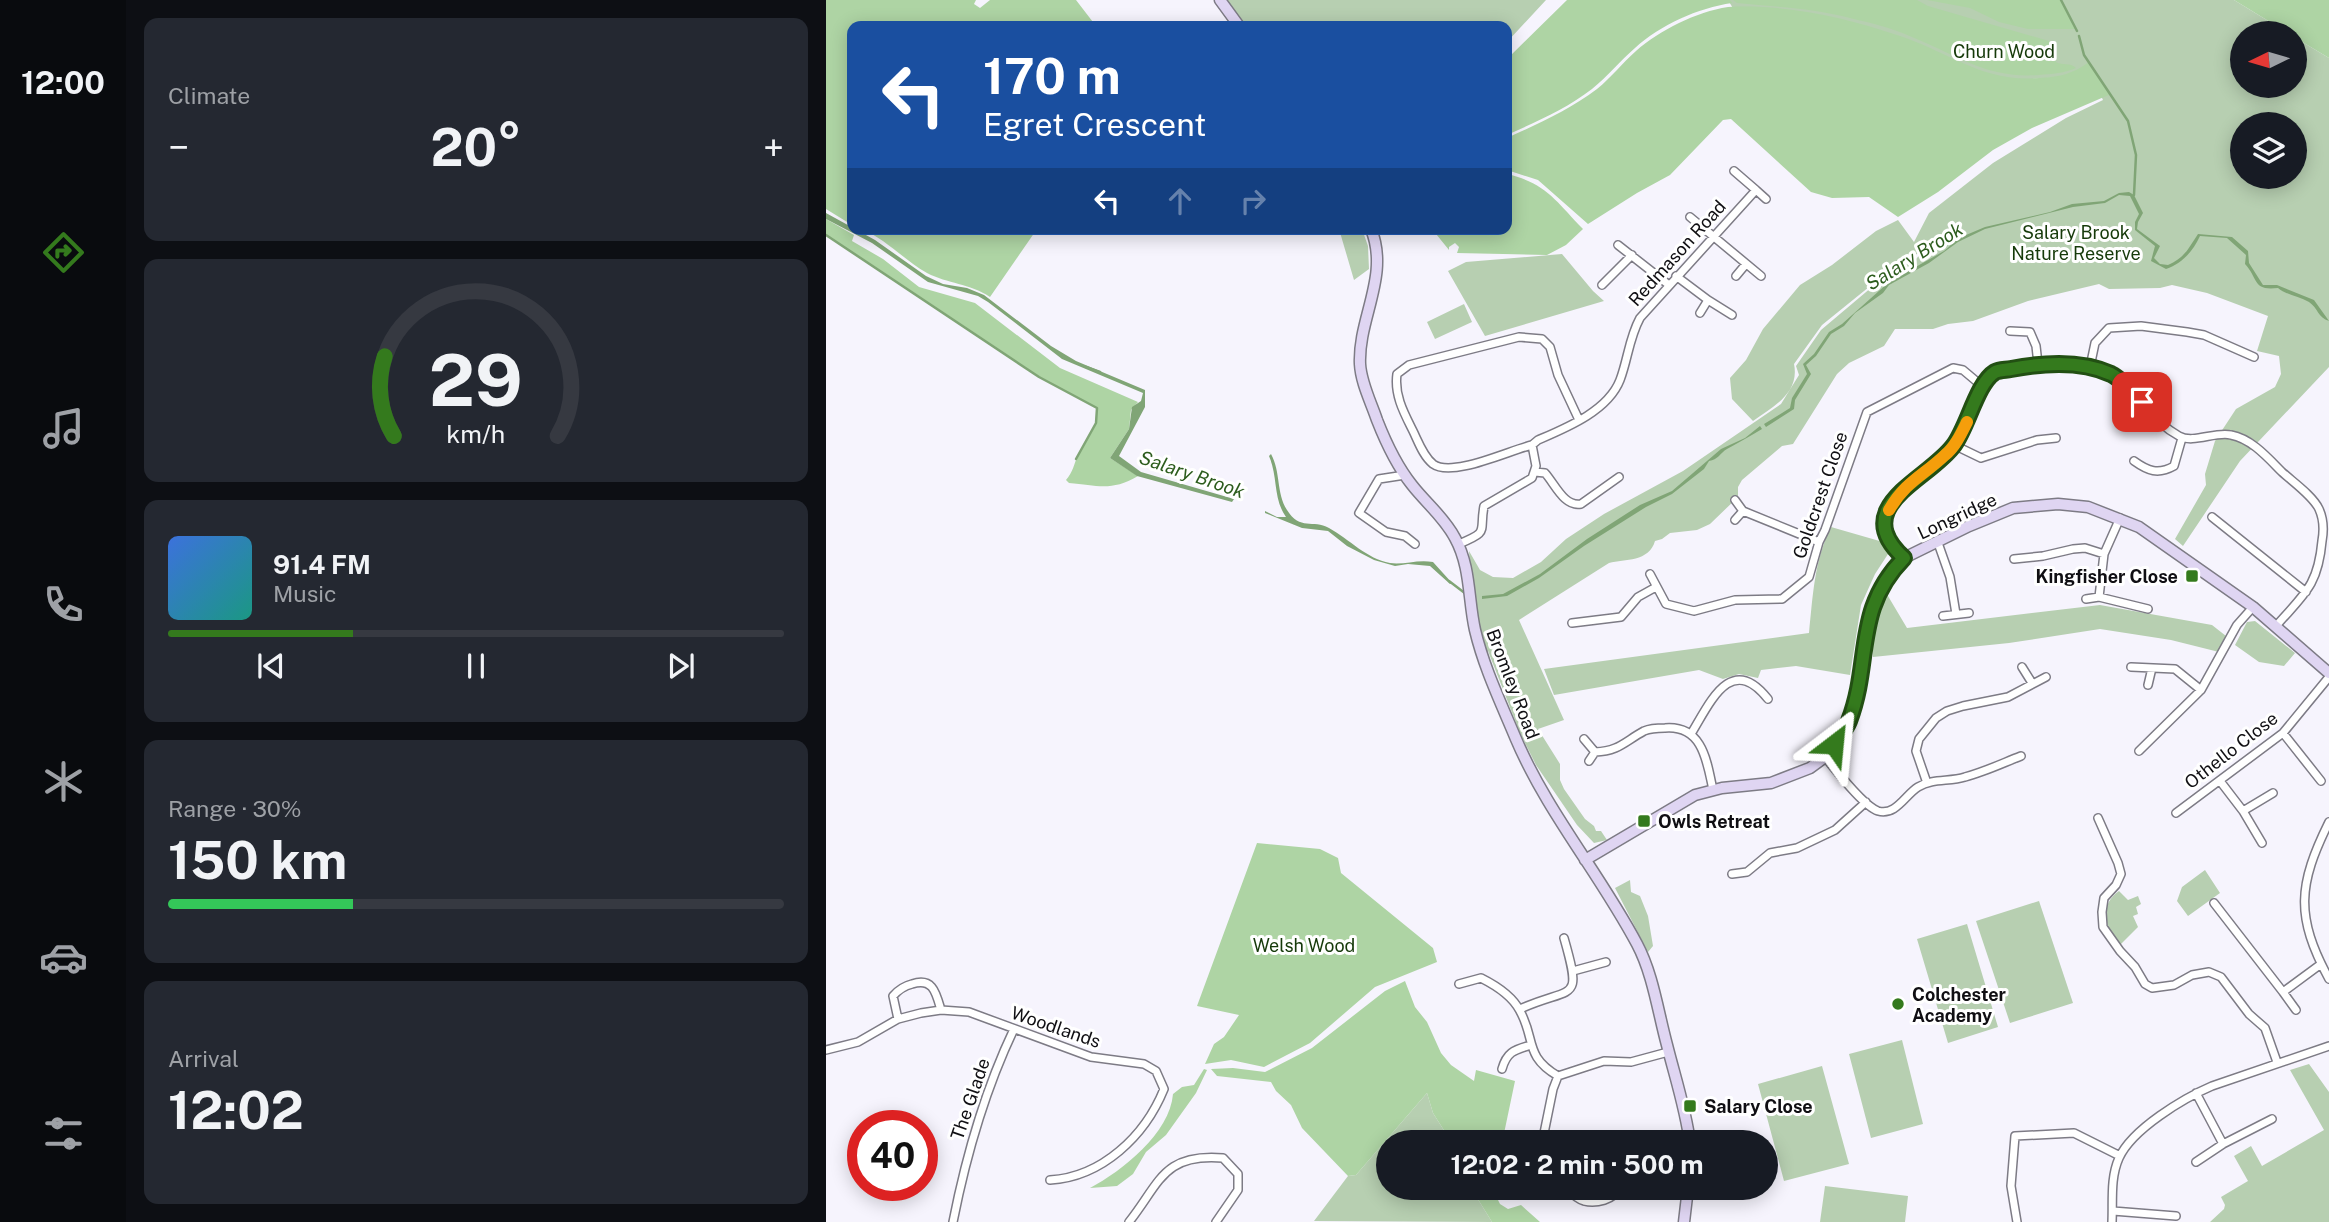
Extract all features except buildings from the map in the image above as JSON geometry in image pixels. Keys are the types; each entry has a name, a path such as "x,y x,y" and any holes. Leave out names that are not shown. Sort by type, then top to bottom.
{"street":[{"path":"1220,0 1235,21"},
{"path":"1734,171 1766,199"},
{"name":"Redmason Road","path":"1579,420 1558,375 1550,347 1542,339 1519,337 1409,365 1397,374 1400,405 1428,460 1440,469 1491,458 1532,445 1579,420 1592,411 1617,386 1632,333 1640,318 1756,190"},
{"path":"1690,217 1760,276"},
{"name":"Bromley Road","path":"1373,235 1378,269 1361,352 1361,372 1394,459 1440,515 1459,544 1468,572 1476,634 1519,746 1540,787 1639,947 1687,1130"},
{"path":"1618,244 1669,285"},
{"path":"1602,285 1632,255"},
{"path":"1736,275 1746,264"},
{"path":"1676,276 1732,315"},
{"path":"1700,313 1708,300"},
{"path":"2090,368 2095,343 2109,328 2141,326 2203,335 2254,357"},
{"path":"2010,331 2030,332 2036,346 2038,364"},
{"path":"1904,558 1892,547 1884,529 1885,517 1898,495 1946,455 1954,445 1967,424 1982,386 1996,372 2038,364 2090,368 2112,374 2140,400 2155,421 2182,438 2231,435 2254,446 2319,508 2324,527 2325,561 2306,592 2276,626"},
{"name":"Goldcrest Close","path":"1650,574 1666,604 1694,611 1735,600 1782,599 1809,577 1819,542 1867,412 1953,368 1963,370 1982,386"},
{"path":"1954,445 1980,458 2036,440 2056,438"},
{"path":"2134,461 2154,472 2166,470 2174,466 2182,438"},
{"path":"1459,544 1474,538 1483,529 1484,506 1526,483 1535,472 1536,459 1532,445"},
{"path":"1535,472 1545,473 1567,502 1575,506 1619,477"},
{"path":"1405,475 1379,480 1359,513 1386,532 1405,536 1415,544"},
{"path":"1735,500 1743,511 1819,542"},
{"name":"Longridge","path":"1585,860 1683,801 1713,790 1771,783 1810,768 1825,757 1848,724 1859,680 1867,624 1873,604 1891,572 1904,558 2013,508 2058,504 2088,507 2139,527 2253,607 2329,675"},
{"path":"1735,520 1743,511"},
{"path":"2212,517 2306,592"},
{"path":"2099,597 2104,554 2120,518"},
{"path":"1938,543 1950,577 1956,614"},
{"path":"2014,559 2043,556 2073,548 2085,548 2104,554"},
{"path":"1572,623 1621,617 1638,597 1656,587"},
{"path":"2086,599 2099,597 2148,609"},
{"path":"2139,751 2201,690 2237,625 2253,607"},
{"path":"1943,616 1969,613"},
{"path":"2022,667 2032,683"},
{"path":"2131,667 2175,669 2201,690"},
{"path":"2148,685 2152,668"},
{"name":"Othello Close","path":"2176,813 2283,733 2329,675"},
{"path":"1927,783 1916,751 1919,739 1936,718 1962,706 2008,697 2046,677"},
{"path":"1691,734 1722,685 1732,681 1750,681 1760,688 1768,699"},
{"path":"1595,752 1611,751 1648,729 1671,727 1691,734 1700,742 1713,790"},
{"path":"2283,733 2321,781"},
{"path":"1584,739 1595,752"},
{"path":"1589,761 1595,752"},
{"path":"1825,757 1866,802 1878,811 1892,810 1916,788 1927,783 1964,778 2021,756"},
{"path":"2220,781 2243,811 2262,843"},
{"path":"2243,811 2273,793"},
{"path":"1732,874 1746,872 1770,853 1797,848 1835,830 1866,802"},
{"path":"2098,818 2119,863 2121,874 2116,885 2104,898 2102,912 2103,927 2120,951 2136,967 2145,985 2152,988 2174,985 2192,975 2209,972 2221,977 2249,1014 2264,1028 2277,1062"},
{"path":"2329,822 2306,878 2303,901 2306,925 2329,979"},
{"path":"2214,903 2296,1010"},
{"path":"1520,1009 1571,989 1573,971 1564,938"},
{"path":"1573,971 1606,962"},
{"path":"2283,992 2321,964"},
{"path":"1459,984 1482,978 1501,991 1520,1009 1535,1058 1558,1076 1604,1061 1630,1062 1668,1052"},
{"path":"898,1019 893,996 899,989 921,981 930,984 936,991 941,1010"},
{"name":"Woodlands","path":"826,1050 858,1042 898,1019 941,1010 976,1013 1091,1057 1144,1065 1156,1071 1164,1089 1156,1110 1141,1131 1103,1163 1077,1175 1050,1180"},
{"name":"The Glade","path":"953,1222 961,1178 974,1134 999,1060 1014,1029"},
{"path":"1502,1069 1510,1052 1531,1045"},
{"path":"2112,1222 2113,1181 2120,1156 2131,1141 2152,1123 2196,1093 2277,1062 2329,1046"},
{"path":"1545,1130 1558,1076"},
{"path":"2196,1093 2223,1144"},
{"path":"2196,1162 2223,1144 2272,1119"},
{"path":"2017,1222 2011,1186 2015,1136 2074,1133 2120,1156"},
{"path":"1129,1222 1164,1172 1174,1164 1211,1157 1223,1158 1238,1174 1238,1189 1216,1222"},
{"path":"1581,1200 1602,1200"},
{"path":"1684,1222 1687,1200"},
{"path":"2113,1211 2176,1216"}],"green space":[{"path":"826,0 976,0 974,4 980,8 990,0 1076,0 1092,21 847,21 847,222 826,209"},
{"path":"1227,0 1546,0 1512,37 1512,21 1242,21"},
{"path":"1567,0 1730,0 1732,3 1706,9 1668,25 1645,40 1582,96 1551,115 1512,133 1512,54"},
{"name":"Salary Brook Nature Reserve","path":"1728,0 2234,0 2268,21 2230,21 2230,98 2307,98 2307,45 2329,58 2329,367 2240,461 2183,546 2175,539 2206,485 2205,474 2215,441 2236,409 2275,387 2281,374 2279,356 2257,351 2268,316 2207,293 2172,285 2160,288 2109,289 2099,284 2028,301 1973,321 1933,329 1895,329 1884,346 1849,363 1837,374 1793,444 1782,446 1742,480 1738,487 1738,497 1710,524 1697,530 1670,533 1655,541 1648,553 1642,556 1609,563 1519,620 1564,720 1538,729 1560,764 1560,780 1564,789 1585,819 1596,831 1601,831 1607,840 1594,843 1577,825 1536,765 1520,733 1488,651 1482,655 1472,594 1469,551 1480,570 1493,577 1513,578 1541,562 1566,539 1604,514 1683,471 1781,404 1799,375 1796,366 1821,330 1885,276 1916,259 1923,251 1917,247 1920,252 1885,274 1822,325 1794,364 1795,374 1789,391 1753,421 1732,399 1730,378 1746,360 1763,329 1800,285 1832,265 1876,231 1898,220 1914,242 1929,213 1993,163 2066,118 2103,100 2088,69 2076,76 2005,81 1734,10"},
{"name":"Churn Wood","path":"1733,0 1917,0 1928,6 2049,41 2054,45 2056,62 2076,68 2039,75 2004,73 1973,64 1874,24 1822,12 1737,3"},
{"path":"1927,0 2061,0 2075,29 2028,29 1999,22 1970,8"},
{"path":"2234,0 2329,0 2329,58 2307,45 2307,21 2268,21"},
{"path":"1728,7 1749,7 1814,13 1877,29 2000,76 2053,77 2071,72 2089,62 2111,94 2032,128 1993,150 1938,192 1898,217 1869,197 1832,198 1811,192 1731,119 1723,120 1670,175 1588,224 1538,180 1512,172 1512,136 1586,97 1646,43 1667,29 1704,13"},
{"path":"1512,176 1541,188 1583,229 1566,245 1547,255 1457,253 1459,247 1455,243 1449,250 1437,235 1512,235"},
{"path":"826,219 847,231 847,235 854,235 852,241 883,259 919,287 975,303 1060,368 1138,402 1131,410 1129,429 1110,458 1138,476 1112,486 1069,483 1066,480 1094,427 1097,408 1039,377 826,235"},
{"path":"872,235 1033,235 990,297 927,273"},
{"path":"1341,235 1364,235 1368,246 1369,269 1354,280"},
{"path":"1562,254 1604,301 1485,336 1448,271 1466,262"},
{"path":"1464,304 1472,322 1435,339 1427,322"},
{"path":"1831,527 1883,542 1890,551 1875,574 1861,605 1850,675 1796,666 1761,670 1758,678 1739,674 1723,679 1699,670 1554,695 1544,669 1809,633 1818,566"},
{"path":"1885,591 1907,628 2100,605 2212,625 2226,636 2219,652 2171,640 2100,629 2009,643 1873,657 1875,623"},
{"path":"2255,621 2295,653 2284,666 2259,662 2235,645 2247,622"},
{"name":"Welsh Wood","path":"1257,843 1320,849 1338,858 1341,873 1433,948 1437,962 1375,987 1310,1043 1264,1067 1231,1060 1205,1064 1214,1044 1224,1037 1239,1015 1197,1006"},
{"path":"2205,870 2220,893 2188,916 2177,901 2182,887"},
{"path":"1630,880 1631,892 1640,896 1648,916 1653,946 1648,952 1615,888"},
{"path":"2119,891 2128,900 2138,896 2141,904 2136,907 2138,914 2133,916 2138,927 2120,945 2106,917 2108,903"},
{"path":"2039,901 2073,1003 2010,1023 1976,921"},
{"path":"1967,924 1998,1027 1948,1043 1917,939"},
{"name":"Welsh Wood","path":"1405,981 1415,1007 1427,1022 1441,1053 1451,1065 1474,1081 1476,1070 1515,1081 1505,1130 1444,1130 1433,1113 1427,1093 1395,1130 1376,1130 1376,1152 1356,1175 1348,1176 1302,1128 1291,1105 1276,1091 1271,1082 1217,1076 1211,1069 1233,1068 1265,1072 1312,1048 1385,991"},
{"path":"1902,1040 1923,1124 1871,1138 1849,1054"},
{"path":"2309,1064 2329,1092 2329,1222 2210,1222 2224,1209 2221,1197 2248,1181 2234,1156 2251,1146 2262,1166 2324,1130 2290,1070"},
{"path":"1822,1066 1849,1164 1784,1181 1778,1159 1778,1130 1770,1130 1758,1084"},
{"path":"1204,1069 1207,1070 1196,1093 1166,1135 1146,1152 1133,1174 1117,1186 1090,1188 1116,1172 1142,1149 1163,1123 1173,1094 1182,1087 1194,1085"},
{"path":"1427,1093 1433,1113 1444,1130 1395,1130"},
{"path":"1376,1152 1376,1200 1478,1200 1492,1222 1314,1221 1348,1176 1356,1175"},
{"path":"1825,1186 1908,1196 1905,1222 1820,1222"},
{"path":"1478,1200 1498,1200 1508,1209 1521,1205 1540,1222 1492,1222"}],"shaded area":[{"path":"2129,192 2134,195 2143,213 2137,229 2160,246 2154,258 2160,264 2168,265 2179,259 2198,234 2232,237 2248,251 2249,263 2263,285 2277,285 2314,300 2329,321 2305,300 2278,288 2260,286 2245,264 2246,255 2227,238 2200,236 2187,256 2166,269 2151,261 2155,246 2135,230 2139,214 2130,196 2119,195 2105,203 2073,207 1985,229 1958,242 1929,263 1889,285 1883,293 1855,313 1844,326 1831,334 1816,356 1806,365 1811,374 1795,400 1794,409 1766,427 1764,424 1790,408 1792,398 1807,374 1803,364 1814,354 1829,332 1842,324 1889,282 1944,251 1959,238 1985,227 2050,212 2072,204 2104,201 2119,193"},
{"path":"826,213 847,225 847,230 826,219"},
{"path":"857,235 866,235 875,240 926,276 943,284 967,288 984,295 1051,346 1076,361 1145,390 1145,407 1119,456 1141,472 1234,499 1232,502 1137,476 1110,458 1129,429 1132,407 1141,401 1143,393 1062,359 988,302 978,296 928,282"},
{"path":"1760,426 1762,429 1709,461 1704,469 1672,494 1584,546 1539,578 1507,596 1482,599 1482,596 1503,594 1540,574 1587,539 1640,505 1672,491 1721,449 1745,438"},
{"path":"1271,454 1284,503 1297,520 1329,528 1382,561 1433,562 1452,583 1430,566 1395,566 1374,560 1347,546 1328,531 1302,528 1265,513 1286,517 1277,495 1269,456"}],"waterway":[{"path":"2061,0 2077,31"},
{"path":"2079,36 2084,55 2128,121 2136,155 2134,195"},
{"path":"826,235 1039,377 1097,408 1096,423 1076,459"},
{"name":"Salary Brook","path":"1086,367 1100,372"},
{"name":"Salary Brook","path":"1449,581 1466,594"}],"slow traffic":[{"path":"1889,510 1898,495 1914,479 1946,455 1967,422"}],"place":[{"name":"Kingfisher Close","path":"2192,576"},
{"name":"Owls Retreat","path":"1644,821"},
{"name":"Colchester Academy","path":"1898,1004"},
{"name":"Salary Close","path":"1690,1106"}],"route":[{"path":"1834,744 1848,724 1855,701 1867,624 1873,604 1891,572 1904,558 1892,547 1884,529 1885,517 1898,495 1946,455 1954,445 1967,424 1982,386 1996,372 2038,364 2063,365 2112,374 2142,402"}]}
